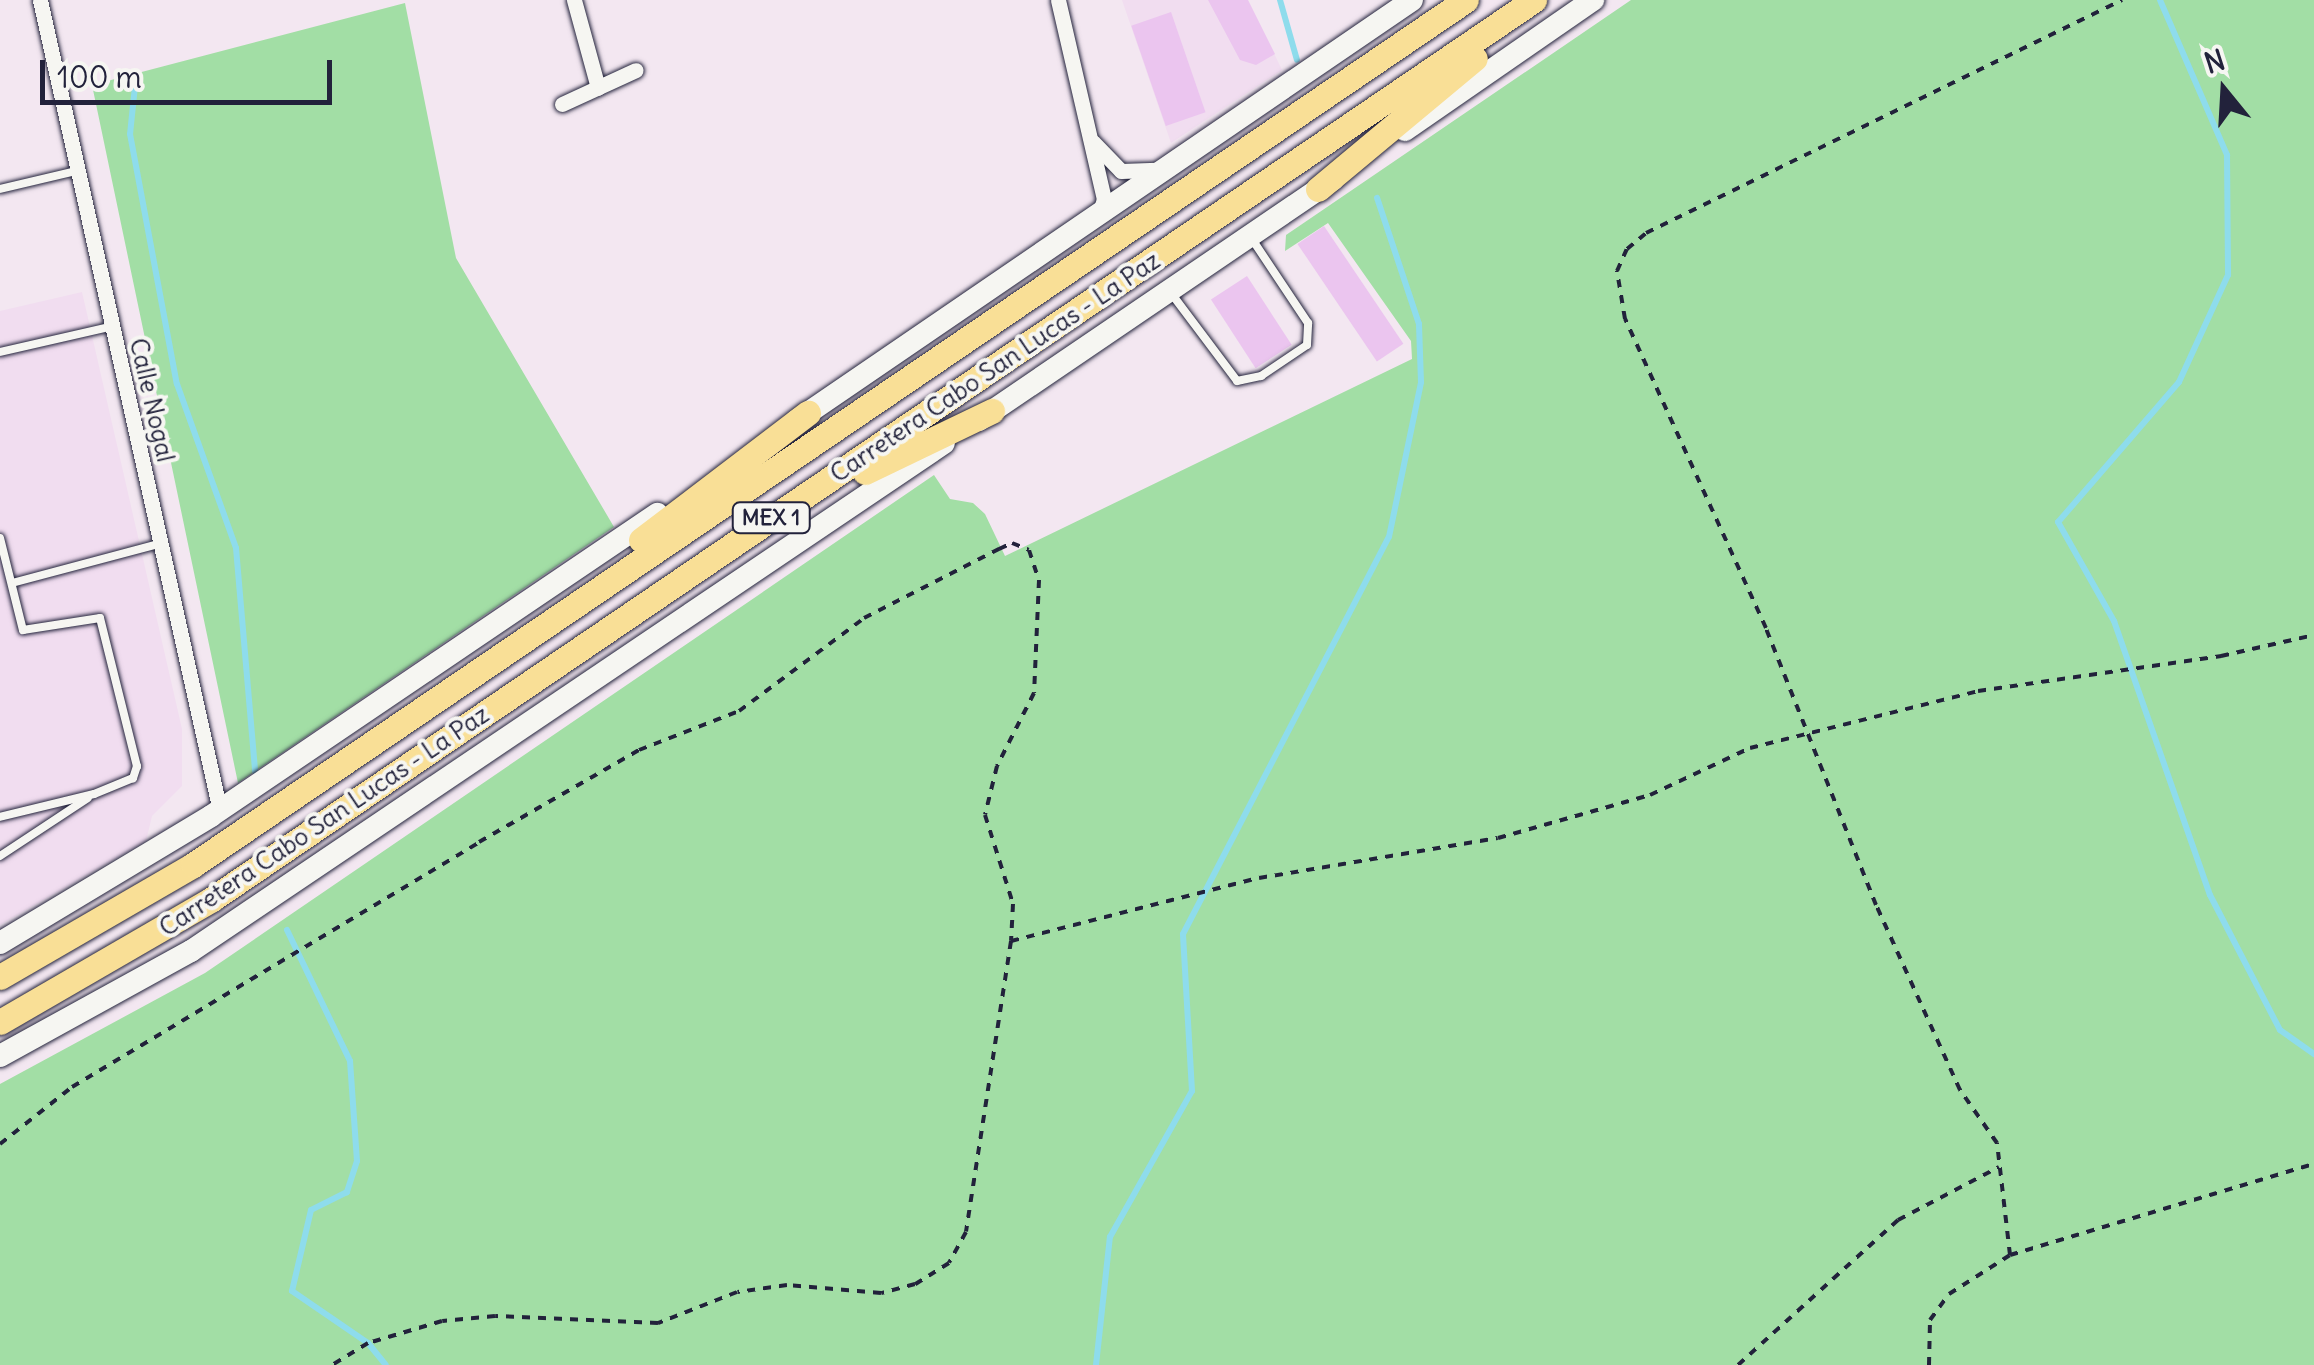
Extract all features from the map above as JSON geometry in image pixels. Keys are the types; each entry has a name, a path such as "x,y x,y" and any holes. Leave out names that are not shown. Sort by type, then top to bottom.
{"highway":[{"name":"Carretera Cabo San Lucas - La Paz","path":"0,977 149,894 1466,0"},
{"name":"Carretera Cabo San Lucas - La Paz","path":"0,1022 212,900 1534,0"},
{"path":"1318,189 1544,0"},
{"path":"754,529 816,504 878,464 992,411"},
{"path":"507,652 600,569 808,412"}],"main road":[{"path":"0,943 220,810 1412,0"},
{"path":"0,1056 191,952 1593,0"}],"street":[{"name":"Calle Nogal","path":"40,0 109,327 220,810"},
{"path":"574,0 598,88"},
{"path":"1058,0 1104,199 1098,214"},
{"path":"562,104 636,70"},
{"path":"1087,129 1115,168 1164,170"}],"lane":[{"path":"0,189 76,170"},
{"path":"1168,290 1236,381 1261,376 1307,345 1310,330 1249,235"},
{"path":"0,352 109,327"},
{"path":"0,538 23,630 100,618 137,766 132,778 94,794 0,817"},
{"path":"12,582 159,544"},
{"path":"0,856 94,794"}],"path":[{"path":"2010,1255 1994,1131 1960,1090 1804,735 1766,628 1624,319 1617,271 1627,248 1646,232 2122,0"},
{"path":"0,1144 72,1087 479,842 639,750 739,711 864,618 1012,544 1029,550 1039,580 1039,652 1034,693 987,792 985,815 1013,904 1011,941 966,1232 958,1252 934,1275 881,1293 787,1285 736,1292 658,1323 495,1316 442,1321 368,1343 332,1365"},
{"path":"1011,941 1259,878 1498,838 1650,795 1737,752 1978,691 2221,656 2314,635"},
{"path":"1929,1365 1930,1320 1949,1294 2010,1255 2314,1164"},
{"path":"1738,1365 1898,1220 2000,1166"}],"shaded area":[{"path":"1122,0 1248,0 1282,70 1171,143"},
{"path":"82,292 182,729 182,786 152,816 146,841 0,925 0,311"}],"green space":[{"path":"1631,0 2314,0 2314,1365 0,1365 0,1084 205,973 934,475 950,499 973,503 985,514 1005,556 1412,359 1411,341 1328,223 1285,251 1286,235"},
{"path":"405,3 456,258 614,527 238,783 92,85"}],"building":[{"path":"1208,0 1248,0 1275,54 1256,65 1240,60"},
{"path":"1171,12 1206,112 1166,126 1131,26"},
{"path":"1324,226 1403,344 1377,362 1297,244"},
{"path":"1247,276 1292,345 1256,368 1211,299"}],"waterway":[{"path":"1280,0 1297,60"},
{"path":"2160,0 2227,155 2228,275 2179,382 2058,522 2114,621 2210,895 2280,1030 2314,1054"},
{"path":"135,86 130,134 177,384 236,548 255,771"},
{"path":"1096,1365 1110,1237 1192,1091 1183,934 1389,537 1421,382 1419,324 1377,198"},
{"path":"287,930 350,1061 357,1161 347,1192 311,1210 292,1291 368,1343 386,1365"}]}
